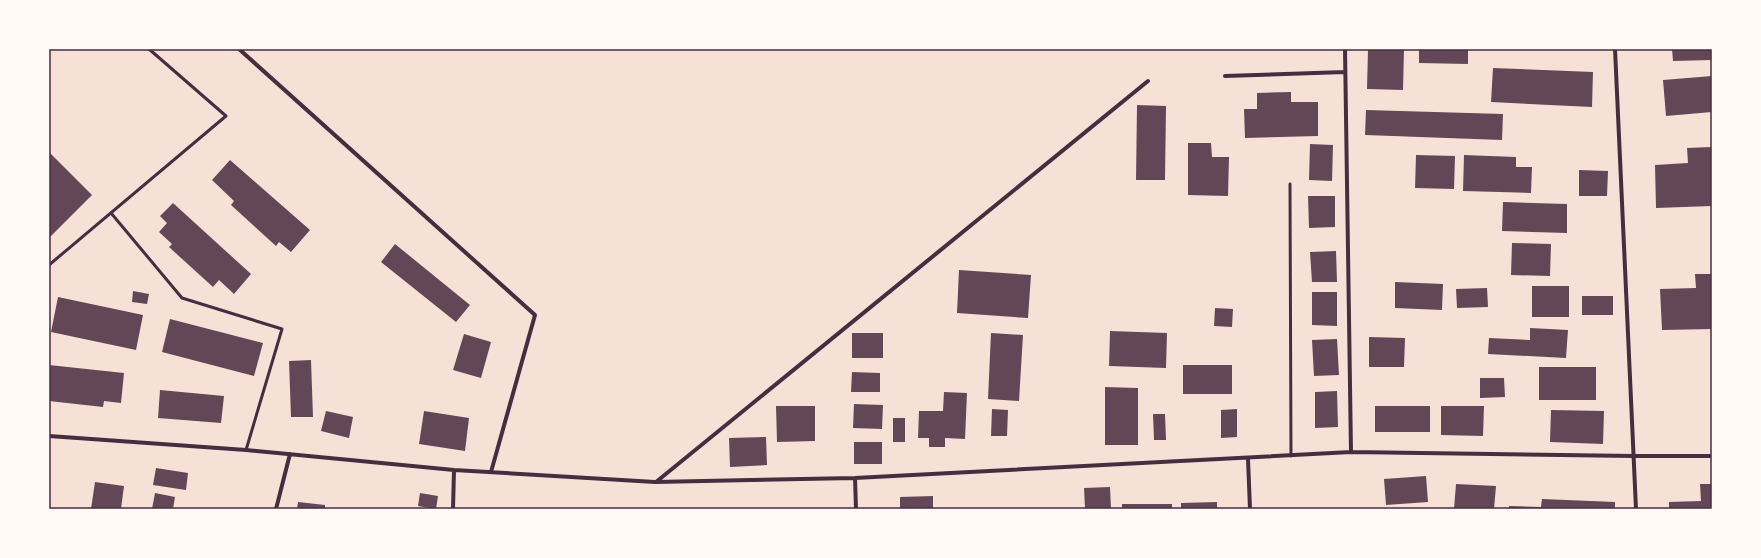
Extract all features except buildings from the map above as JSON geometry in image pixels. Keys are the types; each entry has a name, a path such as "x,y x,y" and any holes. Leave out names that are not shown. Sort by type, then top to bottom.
{"street":[{"path":"239,49 535,315 491,472"},
{"path":"1346,49 1345,72 1351,452"},
{"path":"1615,49 1636,509"},
{"path":"1225,76 1345,72"},
{"path":"655,482 1148,81"},
{"path":"49,436 246,450 454,470 655,482 855,478 1248,459 1351,452 1712,456"},
{"path":"276,509 290,454"},
{"path":"1248,459 1250,509"},
{"path":"453,509 454,470"},
{"path":"855,478 856,509"}],"lane":[{"path":"49,265 226,116 149,49"},
{"path":"1290,184 1291,456"},
{"path":"111,213 182,298 282,328 246,450"}]}
